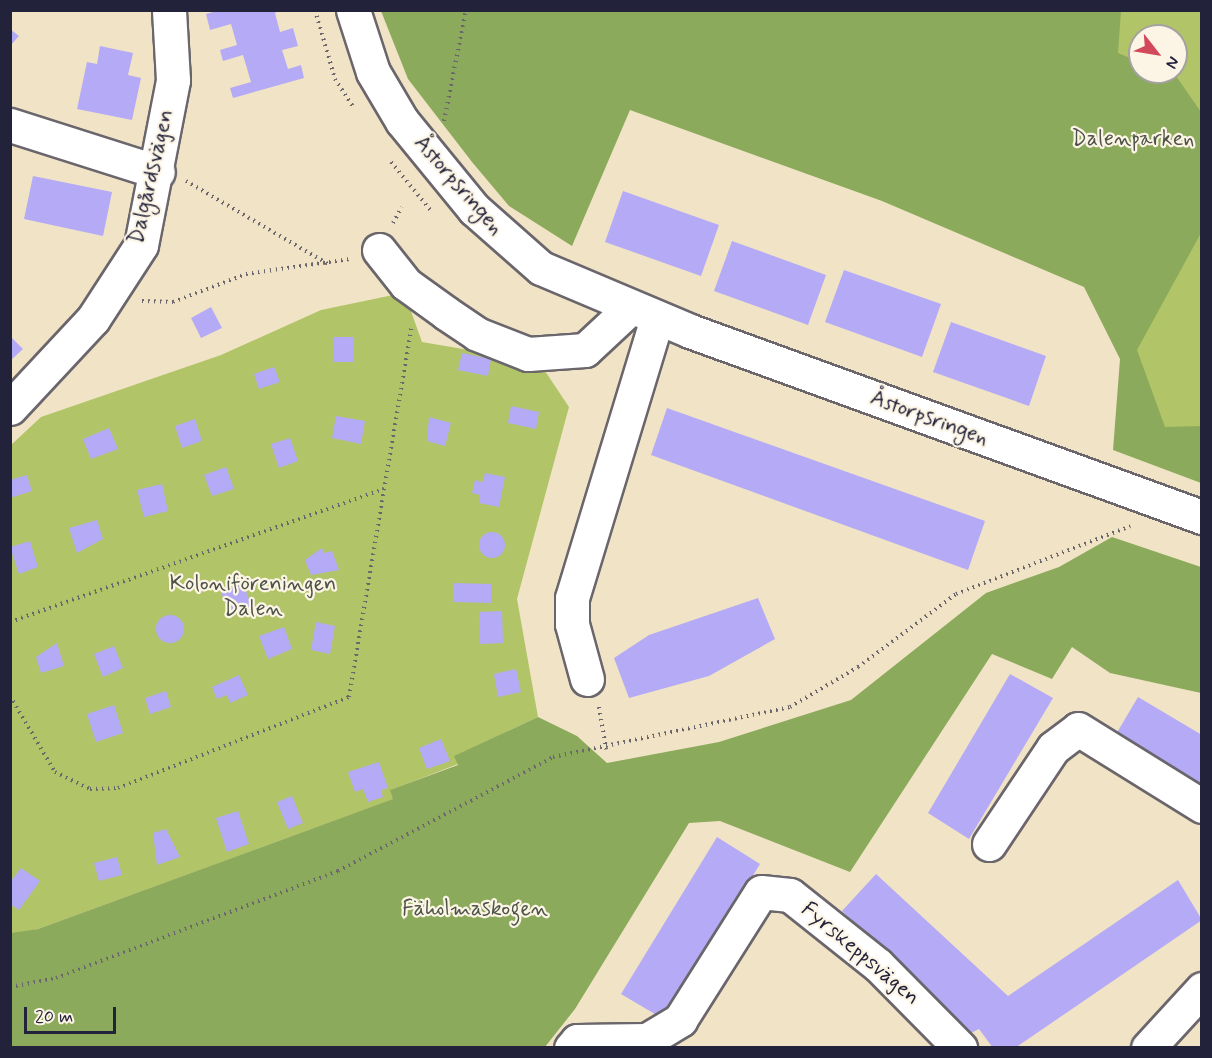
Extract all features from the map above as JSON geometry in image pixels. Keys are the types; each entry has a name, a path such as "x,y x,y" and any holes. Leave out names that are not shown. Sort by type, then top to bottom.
{"street":[{"name":"Dalgårdsvägen","path":"10,408 105,299 141,245 158,172 173,80 169,10"},
{"name":"Åstorpsringen","path":"352,10 373,72 402,121 474,209 541,268 643,313 1202,517"},
{"path":"10,125 158,172"},
{"path":"379,250 418,293 477,333 528,354 585,350 643,313"},
{"path":"587,679 572,624 572,598 643,313"},
{"path":"989,844 1053,748 1078,729 1202,806"},
{"name":"Fyrskeppsvägen","path":"571,1047 577,1041 647,1040 680,1020 761,892 790,895 878,965 960,1047"},
{"path":"1148,1047 1202,989"}],"path":[{"path":"315,10 335,79"},
{"path":"444,122 466,10"},
{"path":"158,172 197,185 330,265"},
{"path":"105,299 173,302 246,274 330,265 379,250 402,207"},
{"path":"10,696 55,772 90,789 118,788 349,697 418,293"},
{"path":"10,622 384,488"},
{"path":"10,987 56,978 338,871 553,757 606,749 790,707 858,667 956,594 1142,522"},
{"path":"587,679 600,710 606,749"}],"green space":[{"path":"381,11 1121,11 1118,53 1128,57 1128,84 1182,84 1201,112 1201,233 1137,350 1165,427 1201,426 1201,483 1113,450 1120,359 1084,287 882,201 630,110 572,246 509,206 408,79"},
{"name":"Dalenparken","path":"1015,11 1201,11 1201,468 1169,459"},
{"name":"Koloniföreningen Dalen","path":"398,294 408,303 422,342 539,362 569,407 517,599 538,717 455,756 458,764 391,790 394,799 38,929 11,934 10,446 41,417 221,355 321,310"},
{"name":"Fäholmaskogen","path":"1112,537 1201,567 1201,693 1110,673 1072,647 1052,679 992,654 850,872 720,821 689,823 575,1009 545,1047 11,1047 11,933 38,929 393,799 390,790 458,765 454,756 538,717 577,736 607,763 719,742 851,700 986,593 1059,567"}],"building":[{"path":"220,10 279,10 275,13 280,32 293,28 298,46 282,50 288,69 301,65 304,78 233,98 230,88 251,82 243,55 223,61 220,50 237,45 231,24 210,30 206,14"},
{"path":"10,29 19,36 10,46"},
{"path":"100,46 133,53 128,75 141,78 132,120 77,109 87,62 97,64"},
{"path":"33,176 112,192 103,236 24,219"},
{"path":"623,191 719,225 701,276 605,242"},
{"path":"732,241 826,275 808,325 714,291"},
{"path":"844,270 941,304 922,357 825,322"},
{"path":"211,307 222,328 201,338 191,318"},
{"path":"951,322 1046,356 1029,406 933,372"},
{"path":"10,336 23,349 10,361"},
{"path":"334,337 353,337 354,362 334,362"},
{"path":"462,353 491,359 488,376 458,370"},
{"path":"274,367 280,382 259,389 254,374"},
{"path":"511,406 539,412 536,429 508,423"},
{"path":"667,408 985,521 968,570 651,455"},
{"path":"336,416 365,421 361,444 332,438"},
{"path":"429,417 451,423 445,446 427,441"},
{"path":"195,419 202,441 182,448 175,426"},
{"path":"109,428 118,449 91,459 83,439"},
{"path":"290,438 298,461 279,468 271,444"},
{"path":"226,467 234,489 212,496 204,475"},
{"path":"485,473 505,477 499,507 479,503 480,495 472,493 475,480 483,482"},
{"path":"27,475 32,491 10,498 10,480"},
{"path":"162,484 168,511 144,517 137,490"},
{"path":"97,520 103,539 77,553 69,528"},
{"path":"492,532 502,535 505,545 502,555 492,558 482,555 479,545 482,535"},
{"path":"30,541 38,567 19,574 10,547"},
{"path":"322,548 324,553 332,551 339,570 311,575 305,560"},
{"path":"453,583 491,584 491,603 453,602"},
{"path":"243,584 252,606 229,614 221,592"},
{"path":"758,598 775,639 709,676 629,698 614,658 649,635"},
{"path":"502,611 503,643 480,644 479,612"},
{"path":"170,615 180,619 184,629 180,639 170,643 160,639 156,629 160,619"},
{"path":"316,622 335,626 330,654 311,650"},
{"path":"284,627 292,649 268,659 259,636"},
{"path":"57,643 64,666 41,673 36,657"},
{"path":"114,646 123,668 103,677 94,654"},
{"path":"516,669 521,692 498,697 494,674"},
{"path":"1010,674 1053,698 969,839 928,813"},
{"path":"239,675 248,695 230,703 227,695 217,699 212,687"},
{"path":"166,691 171,707 150,714 145,698"},
{"path":"1138,697 1202,735 1202,795 1112,741"},
{"path":"114,705 123,733 96,742 87,714"},
{"path":"441,739 450,761 427,769 419,748"},
{"path":"379,762 388,788 381,790 383,797 368,802 363,789 355,792 348,772"},
{"path":"292,796 303,823 288,829 277,802"},
{"path":"238,811 249,844 227,852 216,818"},
{"path":"166,829 180,857 157,865 153,833"},
{"path":"717,837 760,864 665,1020 621,994"},
{"path":"117,857 122,875 99,881 94,863"},
{"path":"21,868 40,881 19,910 10,904 10,882"},
{"path":"876,874 1008,996 1178,880 1202,920 1015,1048 993,1048 979,1029 971,1033 842,911"}]}
